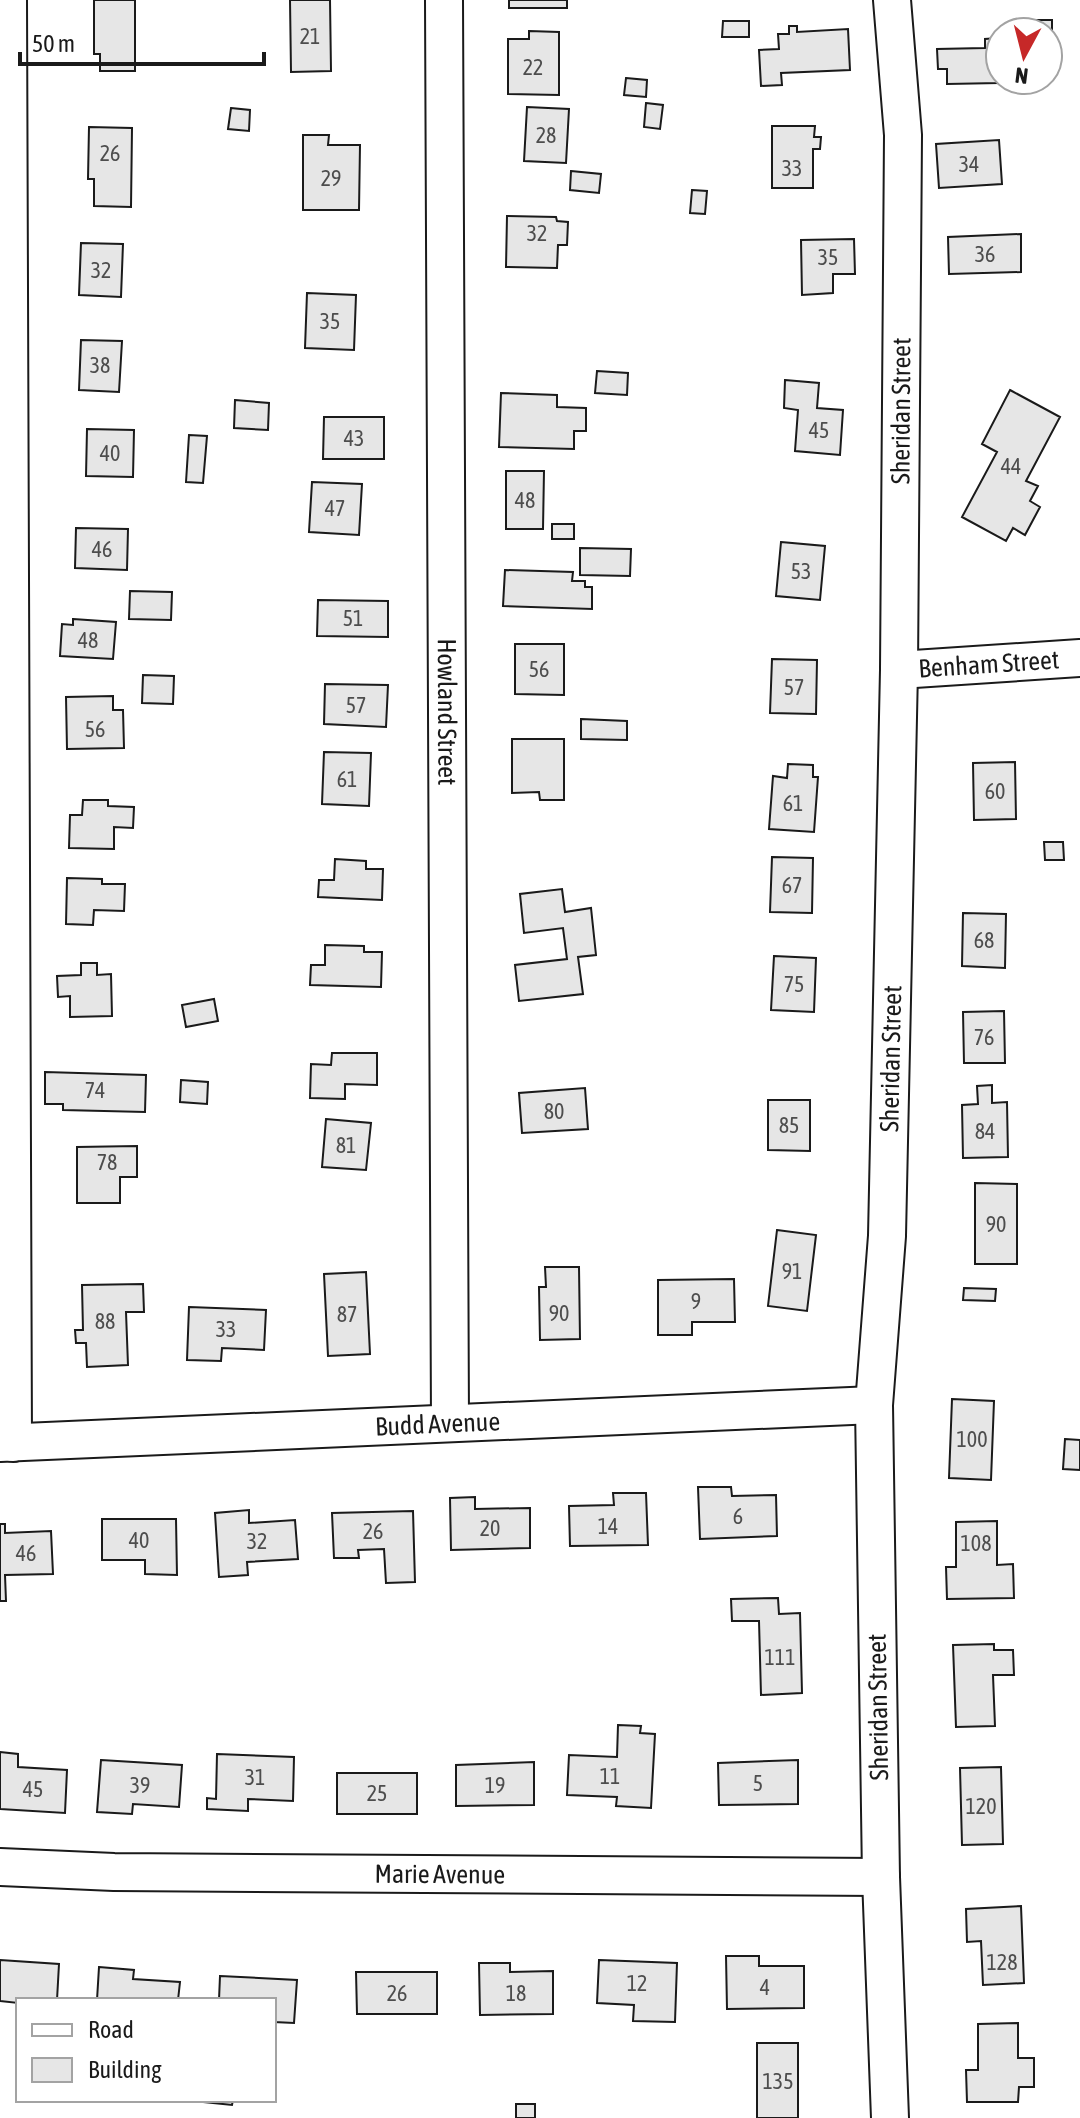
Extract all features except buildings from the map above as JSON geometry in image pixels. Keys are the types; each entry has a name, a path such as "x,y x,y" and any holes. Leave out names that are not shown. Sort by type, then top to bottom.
{"street":[{"path":"6,1443 8,0"},
{"name":"Howland Street","path":"444,0 450,1423"},
{"name":"Sheridan Street","path":"890,2118 881,1877 874,1405 887,1236 899,670 903,135 892,0"},
{"name":"Benham Street","path":"899,670 1080,658"},
{"name":"Budd Avenue","path":"6,1443 874,1405"},
{"name":"Marie Avenue","path":"0,1867 146,1872 881,1877"}]}
